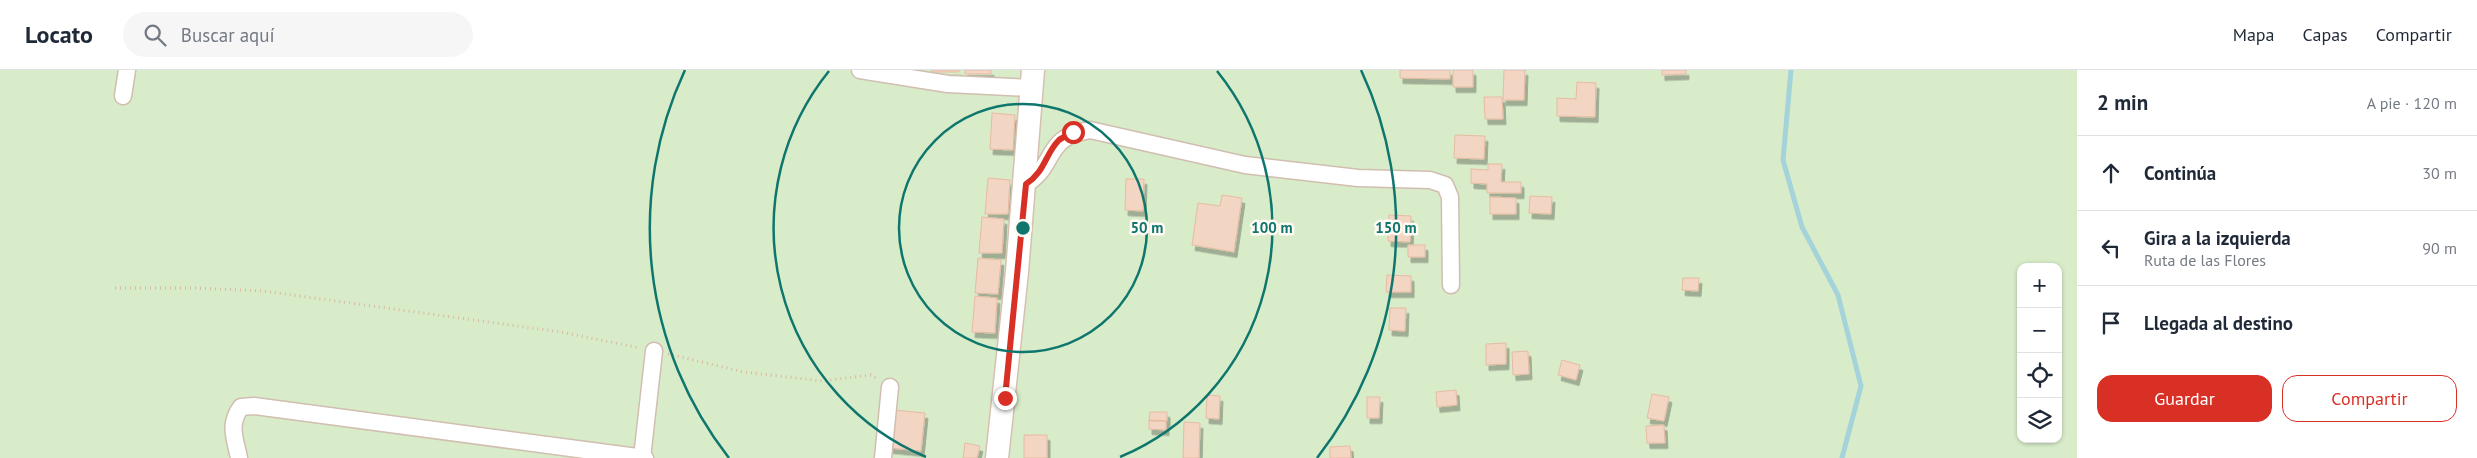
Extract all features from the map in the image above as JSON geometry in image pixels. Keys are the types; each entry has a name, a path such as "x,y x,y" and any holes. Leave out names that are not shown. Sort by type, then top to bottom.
{"main road":[{"path":"997,458 1005,398 1026,184 1032,79"}],"street":[{"path":"123,96 127,70"},
{"path":"860,70 948,84 1032,79"},
{"path":"1026,184 1035,178 1043,168 1059,140 1073,132 1090,130 1245,165 1358,178 1430,180 1445,185 1450,197 1451,285"},
{"path":"240,458 233,430 234,417 241,407 254,406 643,458 654,351"},
{"path":"883,458 890,387"}],"path":[{"path":"115,288 195,288 263,291 562,332 614,341 744,372 823,381 871,375 890,387"}],"green space":[{"path":"0,70 2077,70 2077,458 0,458"}],"building":[{"path":"932,70 959,70 959,72 932,72"},
{"path":"965,70 991,70 991,74 965,74"},
{"path":"1400,70 1450,70 1450,79 1400,78"},
{"path":"1453,70 1473,70 1473,87 1453,87"},
{"path":"1504,70 1525,70 1524,100 1503,100"},
{"path":"1662,70 1686,70 1686,74 1662,75"},
{"path":"1577,82 1596,83 1595,117 1557,116 1557,98 1576,99"},
{"path":"1484,97 1502,97 1503,119 1485,119"},
{"path":"992,113 1015,115 1013,150 990,149"},
{"path":"1455,135 1485,136 1484,159 1454,158"},
{"path":"1488,164 1502,164 1501,182 1521,182 1521,193 1487,193 1487,184 1471,183 1471,169 1488,170"},
{"path":"988,178 1010,180 1008,214 985,214"},
{"path":"1126,179 1144,179 1143,211 1125,210"},
{"path":"1222,195 1242,198 1234,252 1192,245 1198,203 1220,206"},
{"path":"1530,196 1552,197 1551,214 1529,213"},
{"path":"1490,197 1516,198 1516,214 1490,214"},
{"path":"1389,215 1411,216 1410,242 1388,241"},
{"path":"982,217 1004,219 1002,253 979,253"},
{"path":"1408,245 1425,245 1425,257 1408,257"},
{"path":"978,258 1001,260 998,294 975,293"},
{"path":"1387,275 1411,276 1411,292 1386,292"},
{"path":"1683,278 1699,278 1698,291 1682,290"},
{"path":"975,296 997,298 995,333 972,332"},
{"path":"1390,308 1406,308 1405,331 1389,330"},
{"path":"1506,343 1506,364 1486,365 1486,344"},
{"path":"1528,351 1529,374 1513,375 1512,352"},
{"path":"1562,360 1580,365 1576,380 1558,375"},
{"path":"1456,390 1457,405 1437,407 1436,392"},
{"path":"1652,394 1669,397 1664,421 1647,418"},
{"path":"1207,395 1220,396 1219,419 1206,418"},
{"path":"1367,397 1380,397 1379,418 1367,418"},
{"path":"894,410 925,413 921,451 890,448"},
{"path":"1150,412 1167,412 1167,421 1149,421"},
{"path":"1149,420 1166,421 1166,430 1149,429"},
{"path":"1184,422 1200,423 1199,458 1183,458"},
{"path":"1664,425 1665,443 1647,443 1646,426"},
{"path":"1024,435 1047,435 1047,458 1024,458"},
{"path":"965,443 980,446 977,458 963,458"},
{"path":"1350,446 1351,458 1330,458 1330,447"}],"waterway":[{"path":"1791,70 1783,160 1802,227 1838,295 1861,386 1842,458"}],"route":[{"path":"1005,398 1026,184 1035,178 1043,168 1059,140 1073,132"}]}
